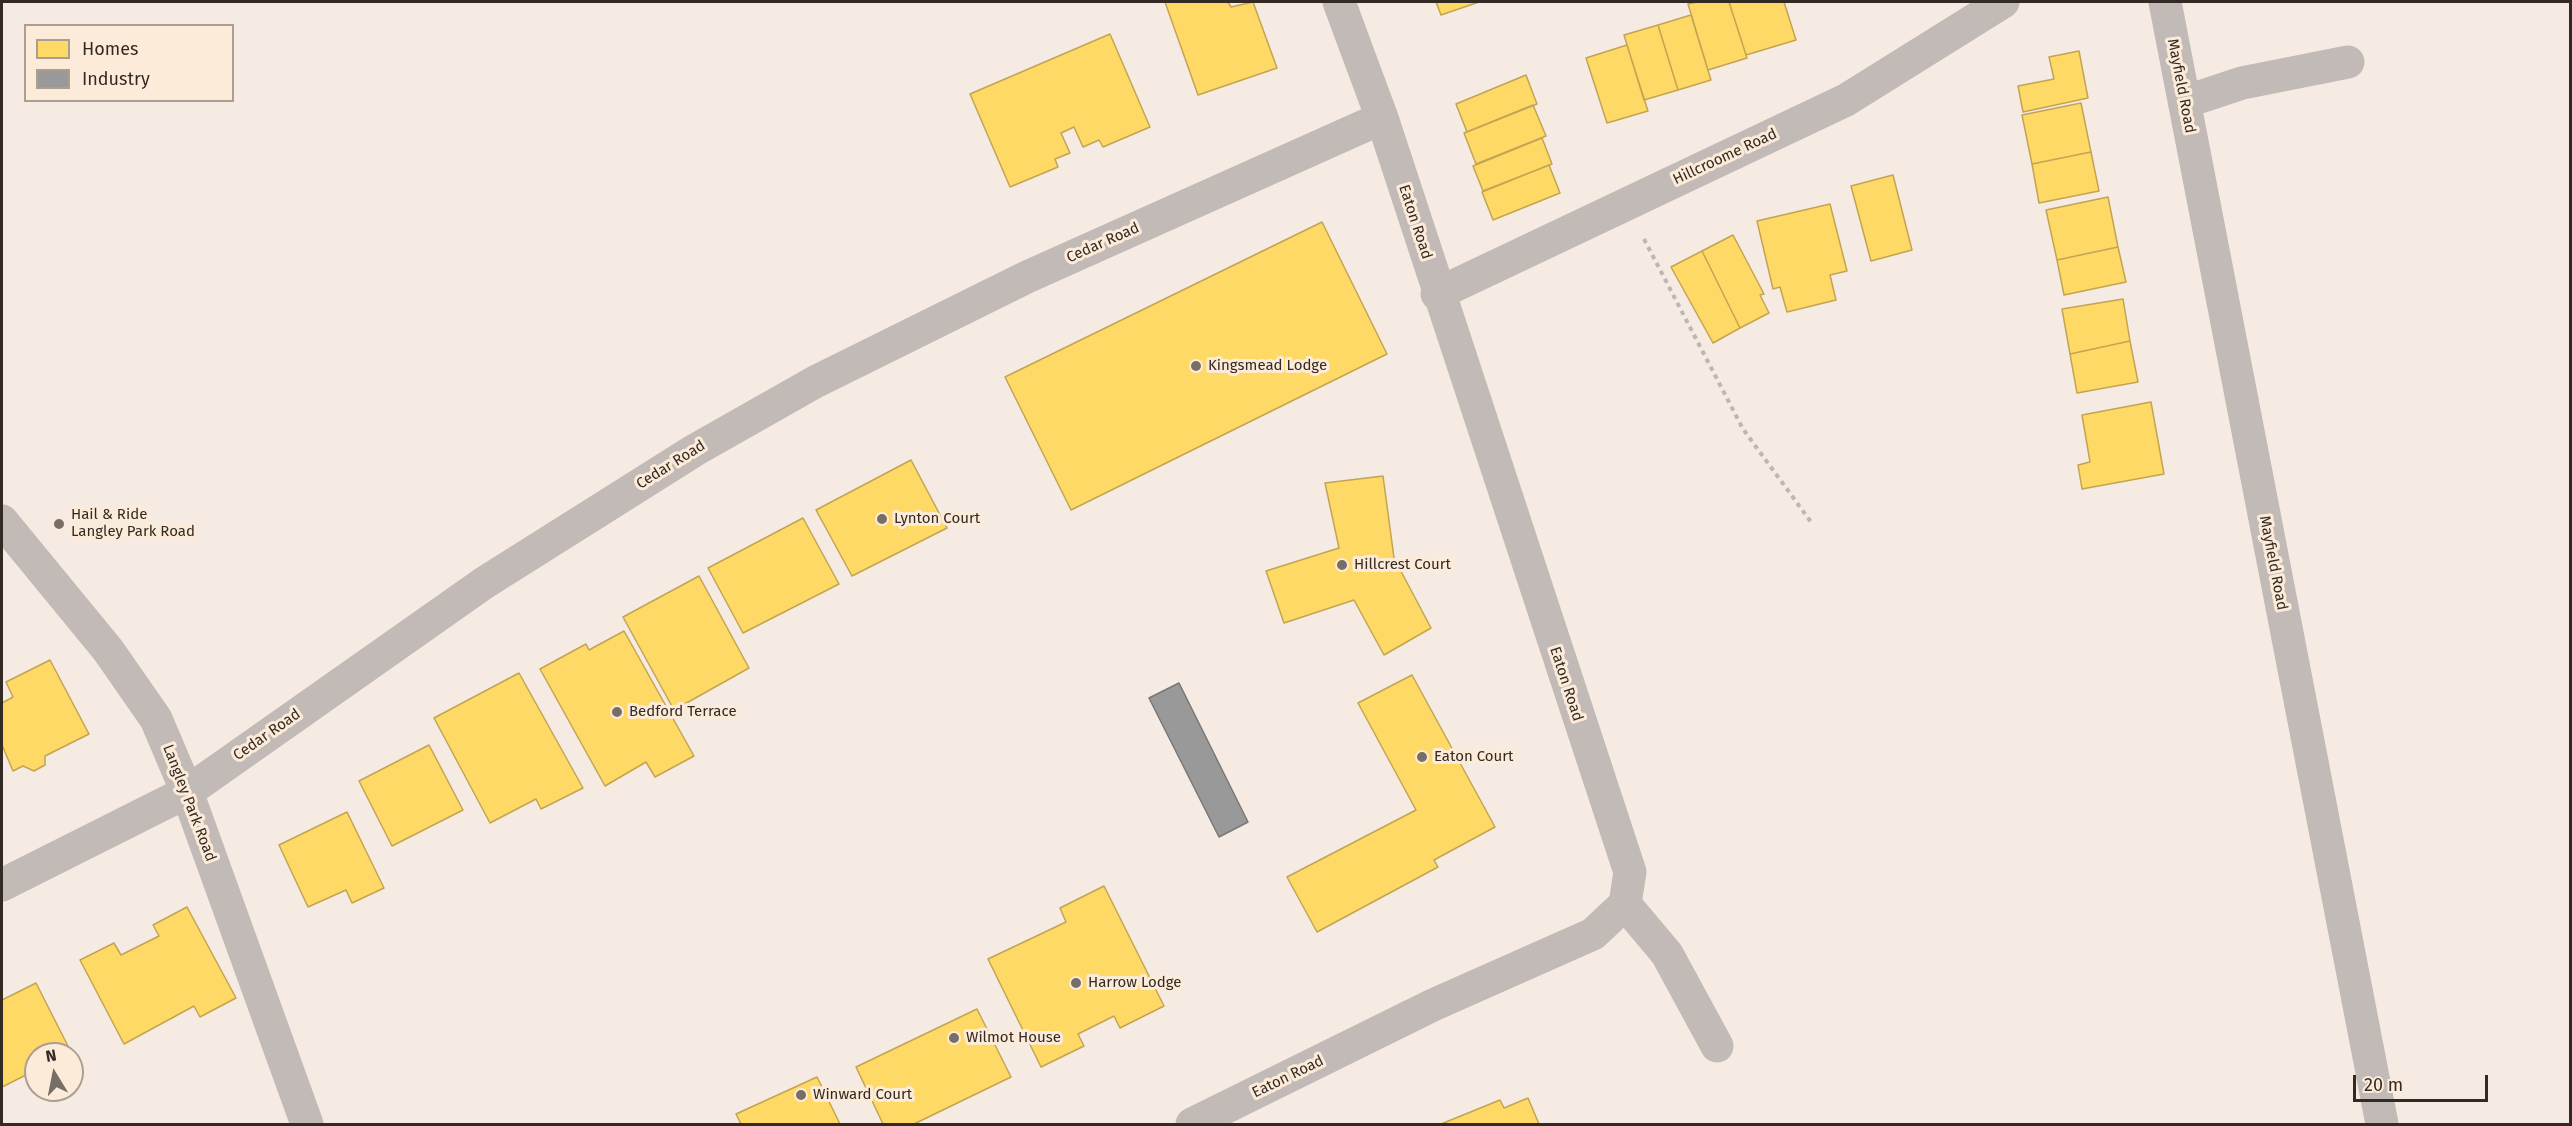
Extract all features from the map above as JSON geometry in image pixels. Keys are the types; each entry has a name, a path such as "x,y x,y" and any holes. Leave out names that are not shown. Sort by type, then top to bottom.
{"street":[{"name":"Eaton Road","path":"1192,1125 1433,1005 1593,934 1625,904 1630,872 1437,294 1382,118 1339,2"},
{"name":"Hillcroome Road","path":"1437,294 1846,100 2003,2"},
{"name":"Mayfield Road","path":"2165,2 2382,1125"},
{"path":"2185,102 2242,83 2348,62"},
{"name":"Cedar Road","path":"2,885 186,792 484,583 695,450 765,410 913,331 1027,277 1382,118"},
{"name":"Langley Park Road","path":"2,520 108,650 156,719 186,792 307,1125"},
{"path":"1625,904 1666,954 1717,1046"}],"path":[{"path":"1626,204 1743,429 1810,522"}],"building: Homes":[{"path":"1165,2 1228,2 1231,7 1253,2 1277,68 1198,95"},
{"path":"1436,2 1479,2 1441,15"},
{"path":"1729,2 1747,58 1708,70 1688,4"},
{"path":"1729,2 1784,2 1796,40 1746,55"},
{"path":"1691,15 1711,80 1678,90 1658,25"},
{"path":"1658,25 1678,90 1644,100 1624,35"},
{"path":"1110,34 1150,127 1103,147 1099,140 1083,147 1074,127 1061,133 1070,153 1055,159 1058,167 1010,187 970,94"},
{"path":"1627,45 1648,111 1607,123 1586,58"},
{"path":"2079,51 2088,98 2023,112 2018,86 2054,79 2049,57"},
{"path":"1526,75 1537,104 1467,132 1456,104"},
{"path":"2081,103 2091,152 2032,164 2022,115"},
{"path":"1533,105 1546,136 1476,164 1464,133"},
{"path":"1542,138 1552,164 1483,191 1473,166"},
{"path":"2091,152 2099,191 2039,203 2032,164"},
{"path":"1549,165 1560,193 1493,220 1482,192"},
{"path":"1893,175 1912,250 1871,261 1851,186"},
{"path":"2108,197 2118,247 2057,260 2046,210"},
{"path":"1830,204 1847,271 1830,275 1836,300 1787,312 1780,287 1773,289 1757,221"},
{"name":"Kingsmead Lodge","path":"1322,222 1387,354 1071,510 1005,377"},
{"path":"1733,235 1764,294 1760,295 1769,313 1740,328 1702,251"},
{"path":"2118,247 2126,282 2064,295 2057,260"},
{"path":"1702,251 1740,328 1713,343 1671,267"},
{"path":"2123,299 2130,341 2070,354 2062,309"},
{"path":"2130,341 2138,382 2077,393 2070,354"},
{"path":"2151,402 2164,474 2082,489 2078,465 2090,462 2082,415"},
{"name":"Lynton Court","path":"911,460 947,528 852,576 816,510"},
{"name":"Hillcrest Court","path":"1383,476 1394,558 1431,628 1384,655 1354,600 1284,623 1266,571 1339,548 1325,483"},
{"path":"803,518 839,584 743,633 708,568"},
{"name":"Bedford Terrace","path":"699,576 749,668 674,710 623,617"},
{"name":"Bedford Terrace","path":"624,631 694,756 655,777 646,762 605,786 540,669 586,644 589,650"},
{"path":"50,660 89,734 45,756 45,765 34,771 23,766 13,771 2,745 2,703 13,697 6,682"},
{"path":"519,673 583,788 541,809 536,799 490,823 434,718"},
{"name":"Eaton Court","path":"1412,675 1495,827 1434,860 1438,867 1317,932 1287,877 1416,810 1358,703"},
{"path":"429,745 463,810 392,846 359,781"},
{"path":"347,812 384,888 352,903 346,890 308,907 279,845"},
{"name":"Harrow Lodge","path":"1104,886 1164,1006 1120,1028 1114,1016 1078,1034 1084,1046 1041,1067 988,959 1066,922 1060,908"},
{"path":"187,907 236,998 200,1017 194,1006 124,1044 80,960 114,943 121,955 159,936 153,925"},
{"path":"36,983 66,1042 24,1042 24,1076 2,1087 2,1000"},
{"name":"Wilmot House","path":"977,1009 1011,1077 914,1124 883,1124 856,1067"},
{"name":"Winward Court","path":"817,1077 840,1124 741,1124 736,1114"},
{"path":"1528,1098 1539,1124 1441,1124 1500,1100 1504,1108"}],"building: Industry":[{"path":"1179,683 1248,822 1219,837 1149,698"}],"place":[{"name":"Kingsmead Lodge","path":"1196,366"},
{"name":"Lynton Court","path":"882,519"},
{"name":"Hail & Ride Langley Park Road","path":"59,524"},
{"name":"Hillcrest Court","path":"1342,565"},
{"name":"Bedford Terrace","path":"617,712"},
{"name":"Eaton Court","path":"1422,757"},
{"name":"Harrow Lodge","path":"1076,983"},
{"name":"Wilmot House","path":"954,1038"},
{"name":"Winward Court","path":"801,1095"}]}
